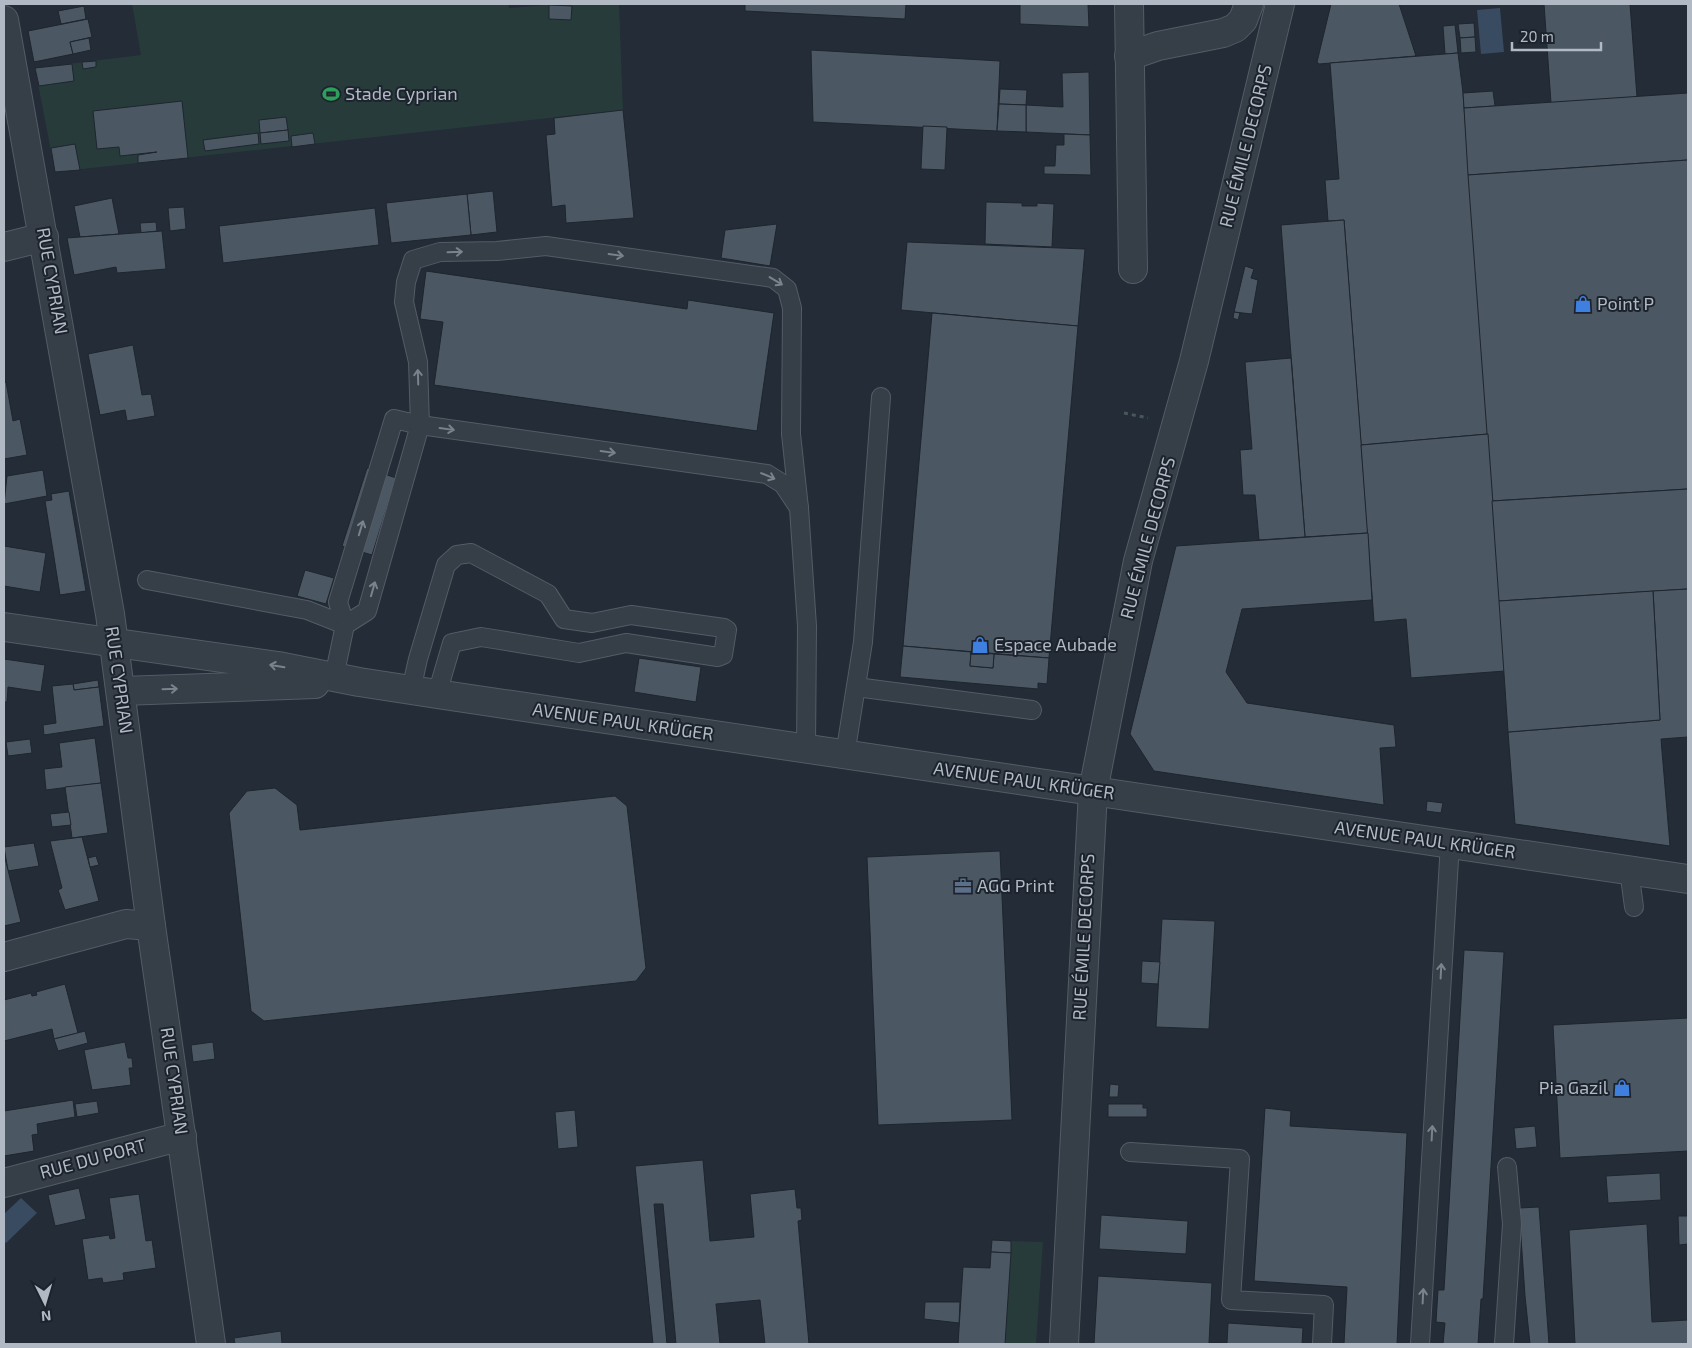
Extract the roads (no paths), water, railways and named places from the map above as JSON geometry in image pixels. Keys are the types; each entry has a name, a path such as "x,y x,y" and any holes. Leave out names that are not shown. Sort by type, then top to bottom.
{"street":[{"path":"1129,56 1158,46 1214,35 1235,28 1243,20 1249,4"},
{"name":"RUE ÉMILE DECORPS","path":"1064,1344 1076,1146 1075,1103 1093,791 1138,561 1194,361 1272,6"},
{"path":"1129,12 1150,30 1214,35"},
{"path":"1129,12 1133,269"},
{"name":"RUE CYPRIAN","path":"4,20 115,644 151,926 211,1344"},
{"path":"4,248 44,237"},
{"name":"AVENUE PAUL KRÜGER","path":"4,627 278,666 347,680 424,692 1688,879"},
{"name":"AVENUE PAUL KRÜGER","path":"122,691 347,680"},
{"path":"4,957 126,924 151,926"},
{"name":"RUE DU PORT","path":"4,1182 182,1136"}],"lane":[{"path":"345,625 367,610 420,425 418,362 404,302 406,282 413,260 440,252 497,251 546,246 774,278 787,289 792,308 791,434 799,508 807,626 806,749"},
{"path":"845,755 863,642 881,397"},
{"path":"347,680 345,625 338,602 394,419 420,425 767,474 783,484 799,508"},
{"path":"471,553 548,594 564,619 592,623 631,614 727,630 723,655 718,657 626,643 579,653 481,636 452,643 424,692 418,659 446,565 457,555 471,553"},
{"path":"146,580 307,610 345,625"},
{"path":"856,687 1032,710"},
{"path":"1420,1344 1450,843"},
{"path":"1629,870 1634,907"},
{"path":"1130,1152 1240,1159 1231,1300 1324,1305 1322,1344"},
{"path":"1504,1344 1512,1224 1507,1167"}],"water":[{"path":"1500,8 1504,52 1481,54 1477,10"},
{"path":"21,1198 37,1213 6,1243 4,1241 4,1214"}],"place":[{"name":"Stade Cyprian","path":"331,94"},
{"name":"Point P","path":"1583,304"},
{"name":"Espace Aubade","path":"980,645"},
{"name":"AGG Print","path":"963,886"},
{"name":"Pia Gazil","path":"1622,1088"}]}
